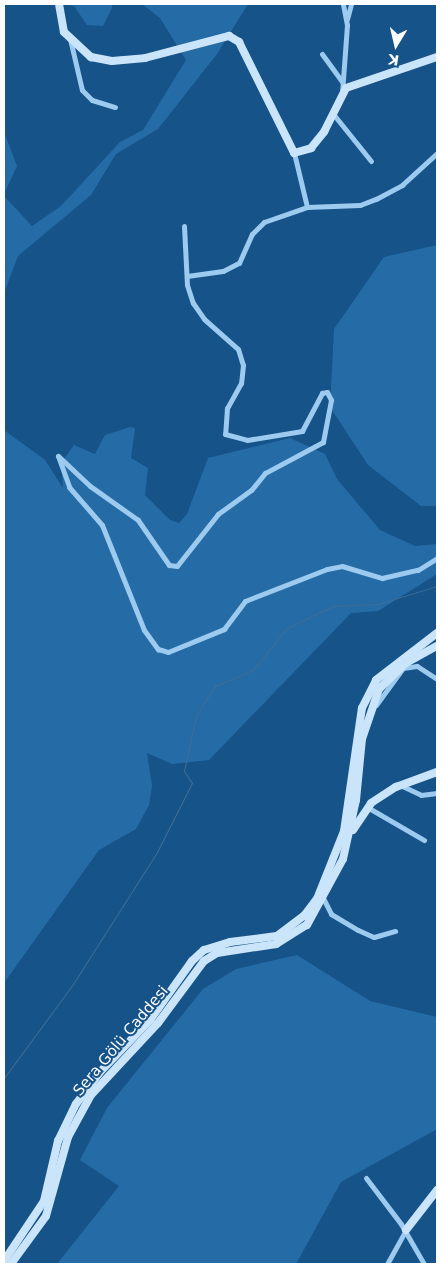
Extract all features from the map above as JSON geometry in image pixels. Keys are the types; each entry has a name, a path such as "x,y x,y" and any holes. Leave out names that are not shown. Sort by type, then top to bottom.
{"main road":[{"path":"59,4 59,17 70,39 91,57 112,61 187,50 229,36 239,42 252,61 294,153 311,148 334,115 346,88 437,57"},
{"name":"Sera Gölü Caddesi","path":"4,1261 44,1201 64,1125 89,1084 150,1020 204,950 258,940 290,929 320,891 338,851 351,796 356,734 362,708 376,680 437,633"},
{"name":"Sera Gölü Caddesi","path":"11,1264 46,1216 68,1137 91,1095 158,1023 204,961 217,952 291,939 308,925 324,899 347,842 367,716 392,674 437,646"},
{"path":"338,851 347,842 367,807 400,785 437,772"},
{"path":"406,1230 437,1190"}],"street":[{"path":"343,4 347,22"},
{"path":"342,94 347,22 351,4"},
{"path":"70,39 82,90 92,100 115,107"},
{"path":"322,54 342,82"},
{"path":"334,115 371,161"},
{"path":"294,153 308,207"},
{"path":"187,276 223,271 239,263 264,222 308,207 360,205 376,199 402,185 437,153"},
{"path":"184,226 187,276 193,303 204,319 238,349 243,365 241,383 227,408 225,434 247,440 302,431 322,393 327,392 331,400 323,442 265,473 251,490 218,514 176,566 169,565 138,520 90,486 64,456 58,456 69,487 102,525 144,630 158,649 168,652 224,629 245,600 327,569 342,566 382,578 418,570 437,558"},
{"path":"356,734 367,716 404,668 417,666 437,679"},
{"path":"400,785 421,795 437,793"},
{"path":"367,807 424,840"},
{"path":"320,891 332,914 358,930 374,937 395,932"},
{"path":"366,1178 406,1230 424,1264"},
{"path":"387,1264 406,1230"}],"shaded area":[{"path":"65,4 112,4 112,8 103,26 87,25 74,6"},
{"path":"142,4 248,4 217,54 158,129 116,154 91,195 18,256 4,293 4,196 32,226 61,206 120,142 143,130 186,60 160,18"},
{"path":"4,132 17,166 4,194"},
{"path":"437,245 437,506 421,506 368,465 330,407 334,329 384,257"},
{"path":"130,427 135,428 131,458 148,468 145,495 170,520 179,523 187,514 208,458 290,438 325,454 337,479 380,530 415,546 437,544 437,574 378,611 351,613 209,760 172,764 147,753 152,786 149,805 136,829 99,850 4,983 4,430 45,460 63,488 61,463 74,445 95,454 105,435"},
{"path":"297,955 370,1001 437,1017 437,1129 341,1182 296,1264 57,1264 119,1186 80,1160 107,1108 203,989 236,969"}],"waterway":[{"path":"4,1078 73,984 157,852 192,783 184,771 196,716 215,686 253,670 287,628 314,615 334,606 378,604 437,586"}]}
